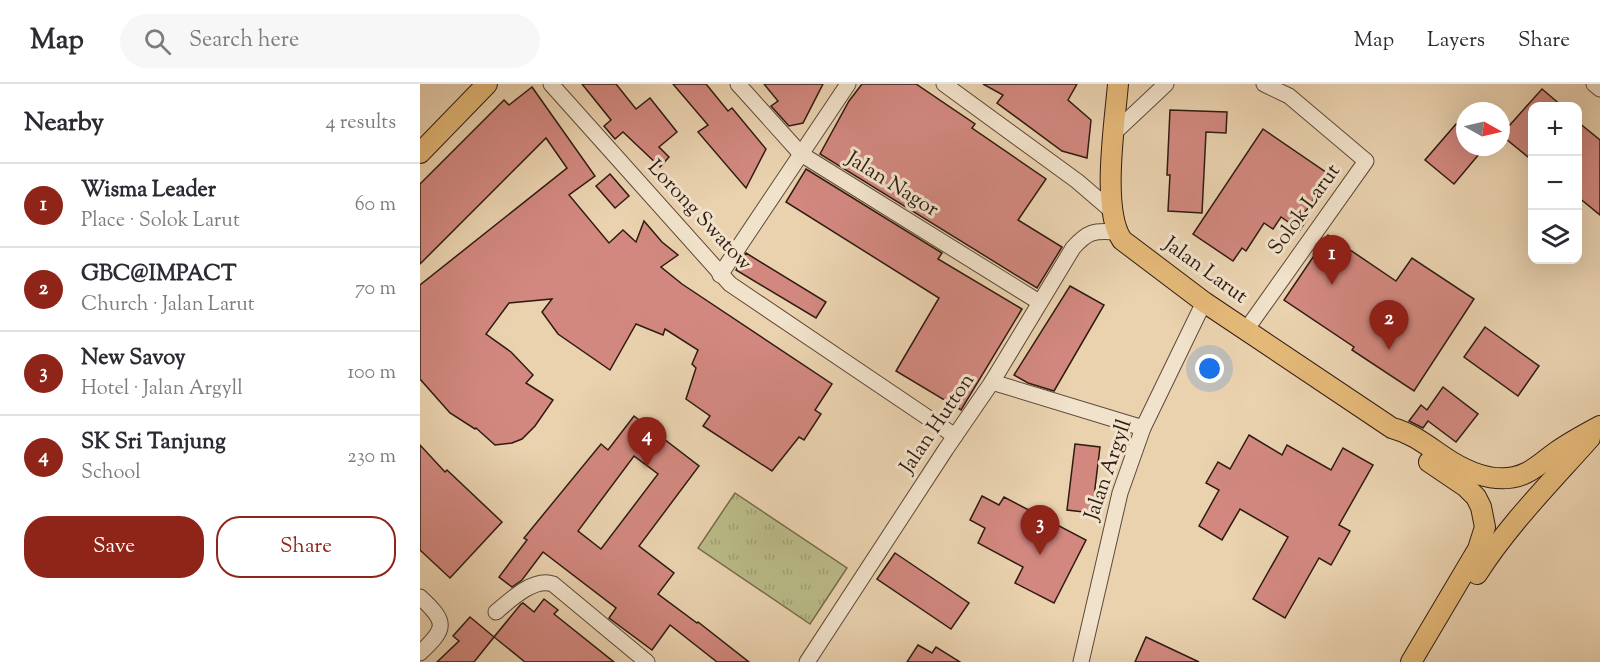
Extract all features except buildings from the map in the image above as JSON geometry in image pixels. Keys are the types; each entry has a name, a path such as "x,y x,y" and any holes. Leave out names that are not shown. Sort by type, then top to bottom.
{"main road":[{"path":"420,153 487,84"},
{"path":"1116,231 1112,211 1112,170 1118,84"},
{"name":"Jalan Larut","path":"1116,231 1122,240 1204,302 1392,428 1407,432 1453,462 1478,475 1507,478 1527,473 1567,444 1600,426"},
{"path":"1426,662 1461,600 1495,549 1547,484 1600,426"},
{"name":"Jalan Larut","path":"1392,428 1404,444 1466,487 1476,497 1481,507 1485,527 1478,549 1411,662"}],"street":[{"name":"Lorong Swatow","path":"551,84 730,284 955,436"},
{"name":"Jalan Nagor","path":"738,84 801,154 1040,302"},
{"path":"720,275 848,84"},
{"path":"944,84 1077,181 1112,211"},
{"path":"1114,132 1166,84"},
{"name":"Solok Larut","path":"1246,330 1366,161 1289,96 1264,84"},
{"path":"1594,84 1600,89"},
{"path":"1077,181 1100,185 1105,182 1112,170"},
{"name":"Jalan Hutton","path":"807,662 992,382 1072,248 1091,232 1116,231"},
{"name":"Jalan Argyll","path":"1081,662 1120,493 1143,428 1204,302"},
{"path":"992,382 1143,428"},
{"path":"496,612 511,599 540,583 553,584 647,662"},
{"path":"420,597 437,613 440,628 436,638 420,653"}],"green space":[{"path":"735,493 847,568 810,624 698,548"}],"place":[{"name":"Wisma Leader","path":"1332,285"},
{"name":"GBC@IMPACT","path":"1389,350"},
{"name":"SK Sri Tanjung","path":"647,467"},
{"name":"New Savoy","path":"1040,555"}]}
